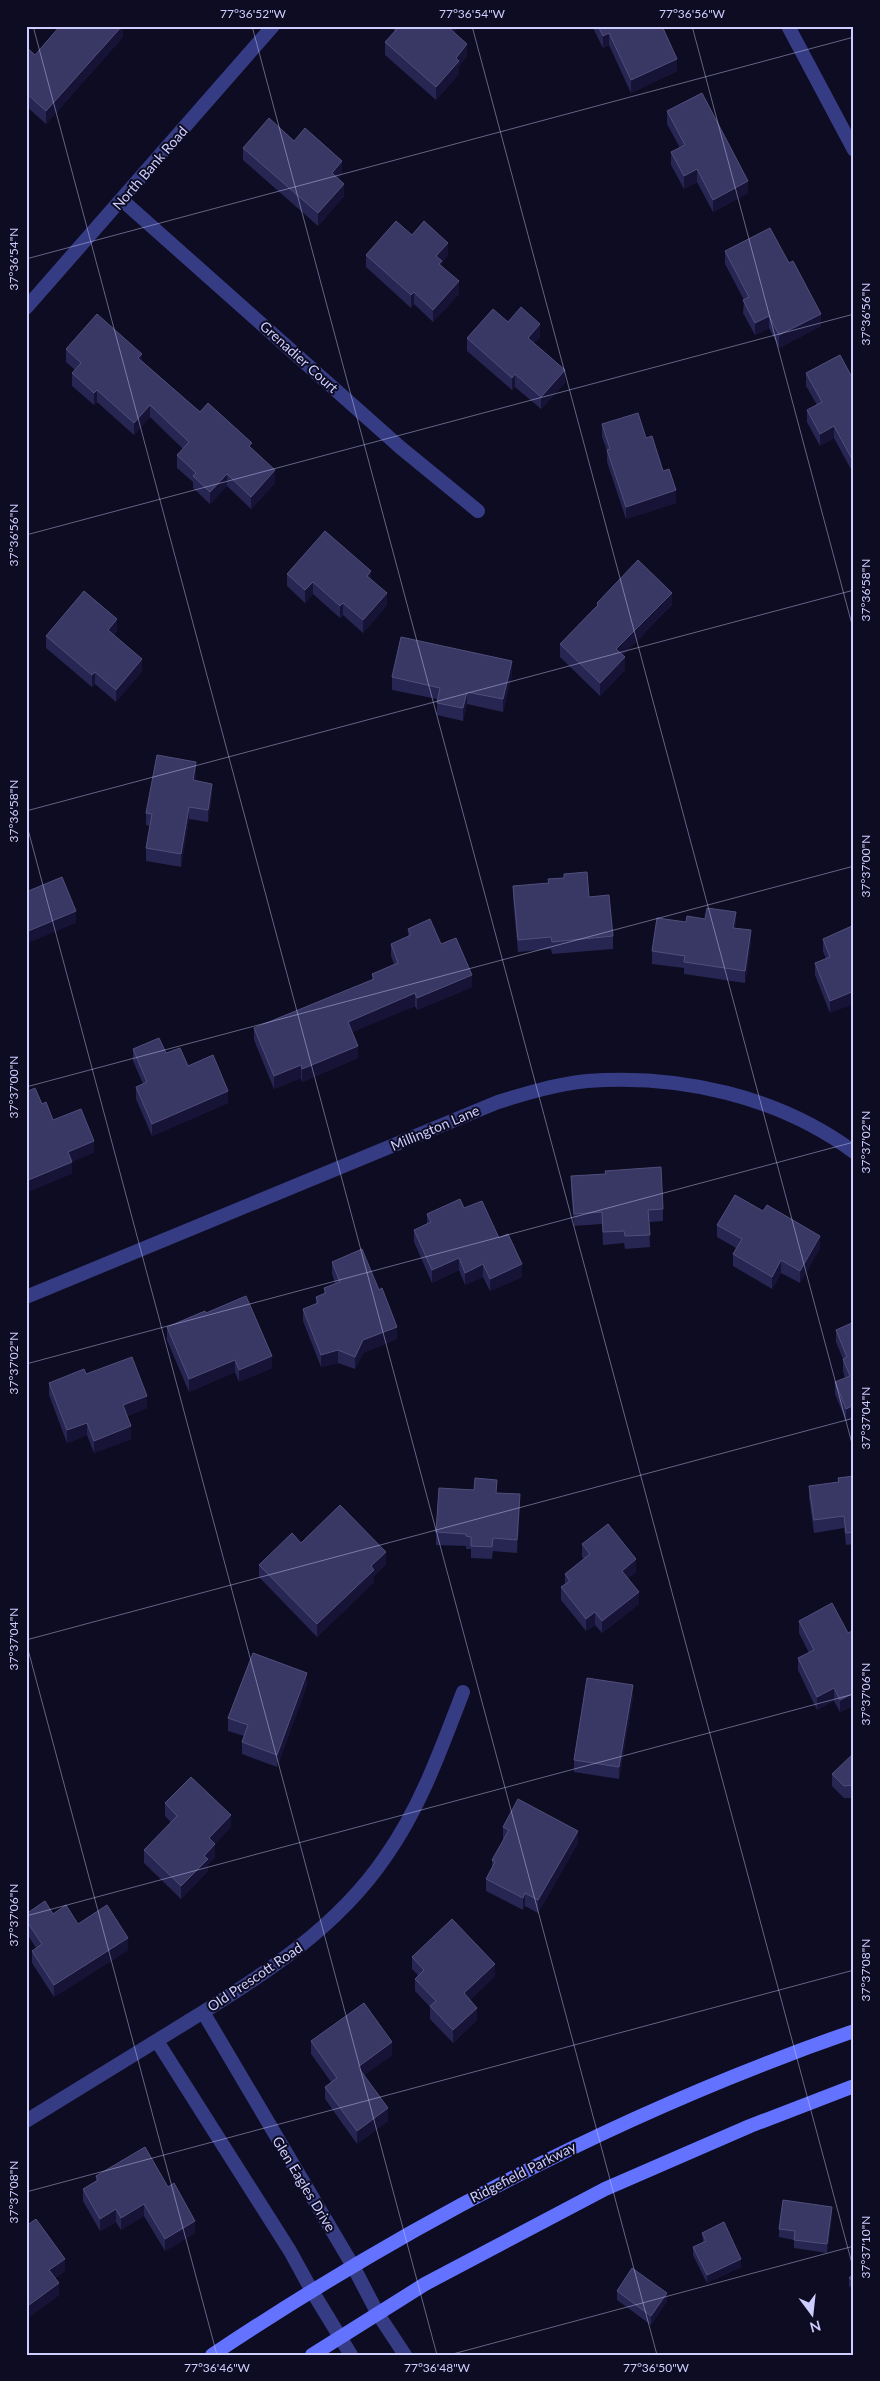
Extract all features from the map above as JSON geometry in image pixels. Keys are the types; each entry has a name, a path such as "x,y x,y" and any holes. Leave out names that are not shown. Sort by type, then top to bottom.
{"main road":[{"name":"Ridgefield Parkway","path":"212,2355 352,2266 452,2209 582,2142 723,2079 854,2031"},
{"path":"312,2355 425,2284 605,2189 750,2126 854,2086"}],"street":[{"name":"North Bank Road","path":"26,308 273,26"},
{"path":"788,26 854,150"},
{"name":"Grenadier Court","path":"122,200 401,448 478,511"},
{"name":"Millington Lane","path":"26,1298 498,1102 536,1090 585,1081 643,1080 688,1084 737,1095 806,1122 854,1152"},
{"name":"Old Prescott Road","path":"26,2121 269,1971 308,1940 351,1900 385,1858 426,1788 462,1692"},
{"name":"Glen Eagles Drive","path":"203,2012 352,2266 378,2314 405,2355"},
{"path":"157,2041 290,2251 351,2355"}],"building":[{"path":"60,26 122,26 46,111 26,93 26,47 35,55"},
{"path":"394,26 449,26 467,44 456,58 459,61 436,87 385,42 397,29"},
{"path":"598,26 662,26 677,59 631,80 609,33 603,36"},
{"path":"702,93 748,181 713,200 697,169 684,176 671,152 685,145 667,111"},
{"path":"269,118 294,141 305,128 342,161 332,173 344,184 318,213 243,148"},
{"path":"396,221 412,235 424,221 448,243 436,256 442,261 439,264 459,281 433,310 414,292 411,295 366,255"},
{"path":"770,228 789,263 793,261 821,314 779,335 769,316 755,323 743,300 749,297 725,251"},
{"path":"521,307 540,324 528,338 565,370 541,397 515,374 512,378 467,338 493,309 508,322"},
{"path":"97,314 142,354 138,358 200,412 208,403 252,443 249,446 275,470 251,497 227,474 210,492 193,476 196,473 177,455 189,442 150,405 134,423 97,390 94,393 72,373 81,363 66,349"},
{"path":"840,355 854,381 853,461 834,426 820,434 807,410 822,402 806,373"},
{"path":"638,413 646,438 652,436 663,471 669,469 676,490 626,507 607,450 610,449 602,424"},
{"path":"325,531 371,571 367,576 387,593 363,620 343,603 340,606 313,582 305,590 287,574"},
{"path":"638,560 672,593 616,649 625,657 600,683 560,644"},
{"path":"84,591 117,619 108,630 142,659 116,690 95,672 92,675 46,636"},
{"path":"401,637 512,661 503,699 467,692 463,708 437,703 440,688 392,677"},
{"path":"157,755 196,762 193,780 212,784 208,810 189,807 181,854 146,848 152,814 146,813"},
{"path":"587,872 589,897 609,895 613,936 552,942 551,937 518,940 513,886 549,883 548,879 564,878 564,874"},
{"path":"62,877 76,911 26,932 26,892"},
{"path":"707,908 736,912 733,928 751,930 745,971 684,962 685,956 652,951 657,918 686,922 687,916 705,919"},
{"path":"430,919 441,944 456,938 472,975 417,998 415,993 348,1022 358,1046 302,1069 301,1065 274,1076 254,1028 374,979 372,974 398,963 391,944 411,935 408,929"},
{"path":"854,925 854,991 830,1001 815,963 830,957 823,939"},
{"path":"159,1038 166,1053 180,1048 188,1066 213,1055 228,1091 152,1124 136,1087 147,1082 133,1049"},
{"path":"35,1088 42,1104 46,1102 53,1120 81,1109 94,1141 68,1152 72,1162 26,1181 26,1092"},
{"path":"661,1167 663,1209 648,1210 650,1235 625,1236 624,1231 603,1232 602,1212 574,1214 571,1176 606,1174 605,1171"},
{"path":"735,1195 763,1211 767,1205 820,1236 800,1271 781,1260 772,1277 733,1254 742,1239 717,1225"},
{"path":"460,1199 464,1208 482,1201 499,1238 508,1234 522,1264 490,1279 483,1264 465,1273 459,1258 432,1270 414,1230 431,1222 427,1214"},
{"path":"362,1249 379,1290 382,1288 397,1327 363,1340 355,1357 338,1350 321,1355 303,1309 318,1303 316,1297 326,1293 324,1288 340,1282 332,1262"},
{"path":"246,1296 272,1356 239,1370 235,1360 189,1379 167,1327"},
{"path":"854,1322 854,1405 846,1409 835,1382 850,1376 843,1359 847,1357 836,1330"},
{"path":"132,1357 147,1396 123,1405 131,1426 94,1441 87,1423 67,1430 49,1383 84,1369 86,1374"},
{"path":"854,1476 854,1532 846,1533 844,1516 814,1520 809,1486 839,1482 838,1478"},
{"path":"475,1478 497,1480 496,1493 520,1494 517,1540 493,1538 492,1547 471,1546 471,1537 466,1536 466,1534 436,1532 439,1488 474,1490"},
{"path":"340,1505 386,1552 371,1566 374,1570 317,1624 259,1565 292,1533 301,1543"},
{"path":"608,1524 636,1559 622,1571 639,1592 602,1621 595,1612 586,1619 561,1587 570,1581 565,1574 590,1554 582,1544"},
{"path":"832,1603 848,1633 852,1631 854,1635 854,1693 840,1700 834,1688 817,1697 798,1658 814,1650 799,1621"},
{"path":"253,1653 307,1673 277,1755 242,1742 248,1725 228,1718"},
{"path":"587,1678 633,1685 619,1767 574,1760"},
{"path":"854,1753 854,1785 844,1786 832,1774"},
{"path":"191,1777 231,1815 209,1838 215,1844 204,1856 208,1859 181,1886 144,1850 177,1816 165,1803"},
{"path":"518,1799 578,1831 538,1900 525,1893 523,1898 486,1879 495,1862 492,1860 509,1830 503,1827"},
{"path":"45,1901 53,1914 66,1905 78,1924 107,1905 128,1938 54,1985 32,1951 42,1944 26,1920 26,1914"},
{"path":"452,1919 495,1964 464,1993 477,2008 453,2030 430,2006 436,2001 415,1979 424,1970 412,1957"},
{"path":"364,2003 392,2042 358,2067 388,2108 357,2131 325,2087 337,2078 311,2041"},
{"path":"145,2147 168,2187 174,2183 195,2221 165,2239 144,2204 121,2218 116,2209 100,2219 83,2189 98,2180 96,2176"},
{"path":"783,2200 832,2207 827,2244 794,2240 795,2231 779,2229"},
{"path":"36,2219 65,2259 49,2270 59,2283 29,2305 26,2301 26,2226"},
{"path":"724,2222 741,2259 707,2275 693,2247 706,2241 702,2233"},
{"path":"632,2268 667,2293 651,2316 617,2291"},
{"path":"854,2273 854,2282 849,2278"}]}
